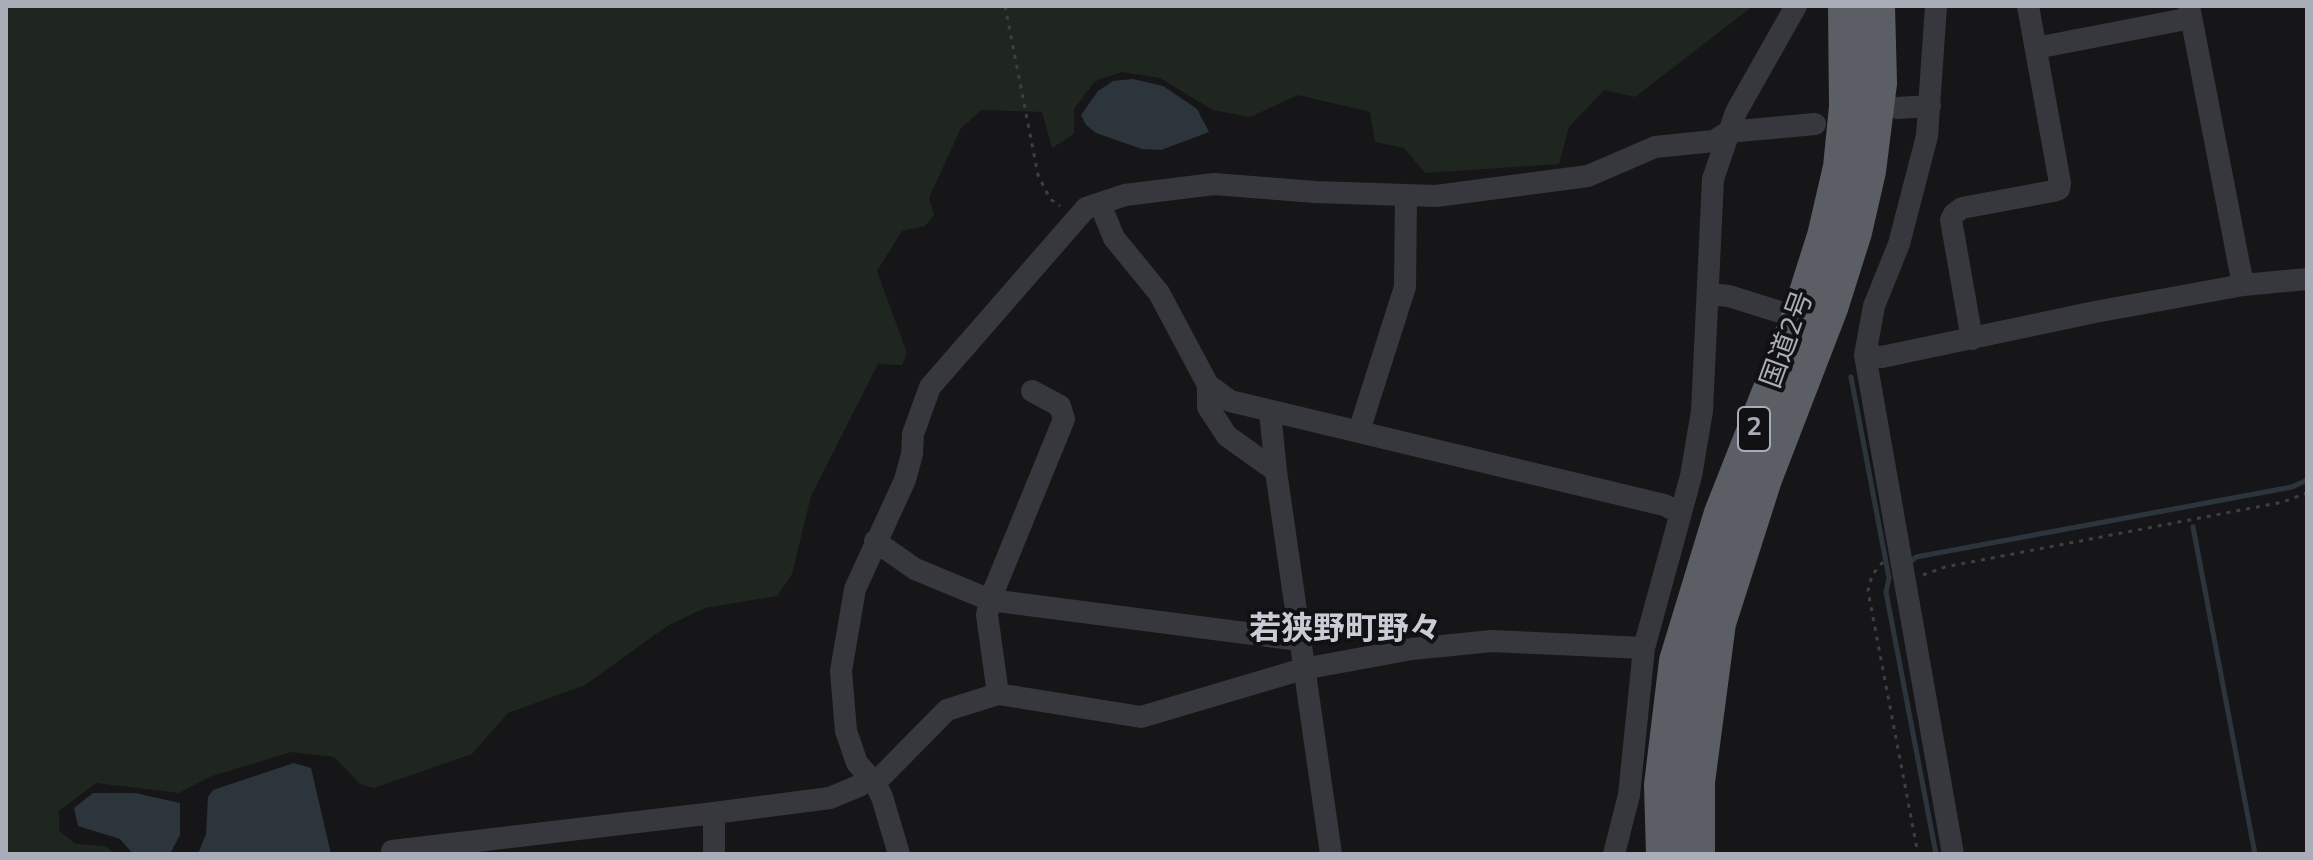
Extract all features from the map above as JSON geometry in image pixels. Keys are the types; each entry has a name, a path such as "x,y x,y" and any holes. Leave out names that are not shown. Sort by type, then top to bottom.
{"highway":[{"name":"国道2号","path":"1664,854 1662,785 1677,661 1722,513 1799,318 1825,236 1841,167 1847,107 1846,6"},
{"name":"国道2号","path":"1697,854 1697,782 1718,623 1764,479 1830,308 1854,232 1868,171 1879,83 1877,6"}],"street":[{"path":"1614,854 1629,795 1644,648 1665,562 1681,513 1702,411 1713,179 1728,132 1796,6"},
{"path":"1936,6 1927,136 1911,204 1874,306 1865,355 1896,573 1953,854"},
{"path":"1972,339 1951,220 1954,214 1962,208 2059,189 2028,6"},
{"path":"2036,48 2190,12 2243,285"},
{"path":"1897,108 1930,106"},
{"path":"899,854 890,816 871,780 857,763 846,731 841,671 855,589 905,480 912,454 913,434 930,387 1076,217 1125,195 1227,183 1406,197 1588,176 1655,147 1714,141 1728,132 1815,124"},
{"path":"1359,431 1405,287 1406,197"},
{"path":"1100,204 1114,238 1159,293 1208,385 1230,401 1359,431 1424,450 1664,505 1681,513"},
{"path":"1865,355 1882,357 2095,312 2243,285 2307,279"},
{"path":"1709,294 1729,296 1799,318"},
{"path":"1208,385 1208,407 1221,428 1276,471"},
{"path":"998,694 987,615 990,600 1064,419 1060,406 1032,391"},
{"path":"1270,412 1303,669 1331,854"},
{"path":"875,541 915,569 990,600 1299,640"},
{"path":"392,851 830,798 871,780 947,710 998,694 1141,717 1303,669 1412,649 1492,641 1644,648"},
{"path":"714,813 714,854"}],"path":[{"path":"1005,6 1038,175 1050,199 1076,217"},
{"path":"1918,854 1868,591 1872,575 1930,571 2283,502 2307,493"}],"shaded area":[{"path":"6,6 1753,6 1635,97 1604,90 1569,127 1559,164 1425,173 1404,148 1375,142 1370,112 1298,95 1250,117 1213,110 1160,78 1122,72 1095,81 1074,109 1074,134 1052,148 1042,112 982,110 961,128 929,198 934,215 925,226 902,231 877,271 907,353 902,365 878,364 811,496 792,574 777,596 705,608 667,626 585,685 508,713 472,754 374,788 360,784 334,757 291,752 209,777 179,793 96,783 59,811 59,831 76,844 106,846 114,854 6,854"},
{"path":"1133,79 1163,86 1197,109 1209,132 1161,150 1142,149 1096,133 1086,125 1081,115 1098,91 1113,81"},
{"path":"294,763 311,768 331,854 198,854 206,834 208,797 213,790"},
{"path":"93,793 135,793 180,803 180,835 170,854 133,854 120,839 78,826 74,808"}],"waterway":[{"path":"1851,377 1889,578 1886,592 1936,854"},
{"path":"1909,563 1916,557 2292,487 2307,480"},
{"path":"2193,527 2255,854"}],"district":[{"name":"若狭野町野々","path":"1345,631"}]}
